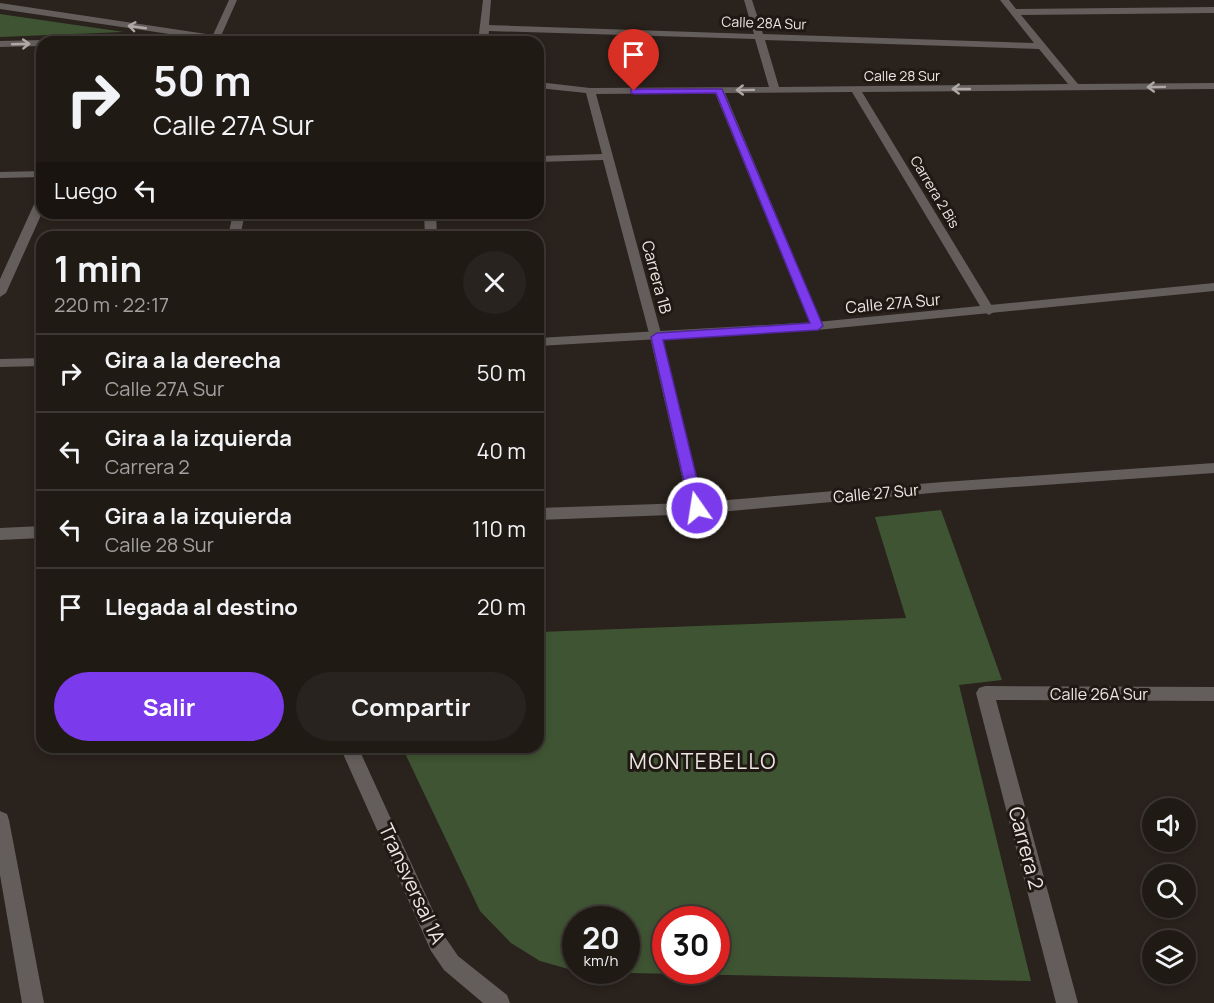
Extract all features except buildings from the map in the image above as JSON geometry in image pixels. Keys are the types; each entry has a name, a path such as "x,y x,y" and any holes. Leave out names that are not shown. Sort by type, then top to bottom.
{"street":[{"path":"217,36 233,0"},
{"path":"484,36 487,0"},
{"path":"748,0 775,90"},
{"path":"1004,0 1076,88"},
{"path":"0,6 190,36"},
{"path":"1014,12 1214,10"},
{"name":"Calle 28A Sur","path":"485,27 1042,46"},
{"path":"0,44 36,43"},
{"name":"Calle 28 Sur","path":"544,86 590,91 1214,86"},
{"path":"719,90 818,326"},
{"name":"Carrera 2 Bis","path":"855,90 989,311"},
{"name":"Carrera 1B","path":"590,91 657,337 697,508"},
{"path":"544,159 608,157"},
{"path":"0,175 36,174"},
{"path":"0,293 36,213"},
{"name":"Calle 27A Sur","path":"544,342 818,326 989,311 1214,287"},
{"path":"0,363 36,362"},
{"name":"Calle 27 Sur","path":"544,514 697,508 931,488 1214,468"},
{"path":"0,534 36,532"},
{"name":"Calle 26A Sur","path":"985,693 1214,694"},
{"name":"Carrera 2","path":"985,693 1067,1003"},
{"name":"Transversal 1A","path":"352,753 438,944 451,963 499,1003"},
{"path":"0,820 33,1003"}],"green space":[{"path":"0,14 124,32 0,37"},
{"path":"941,510 1002,680 959,685 1031,981 730,975 730,906 652,906 652,973 640,973 640,906 562,906 562,967 540,961 511,943 480,911 405,753 544,753 544,632 906,618 875,517"}],"district":[{"name":"MONTEBELLO","path":"703,762"}],"route":[{"path":"634,91 719,90 818,326 657,337 697,508"}]}
